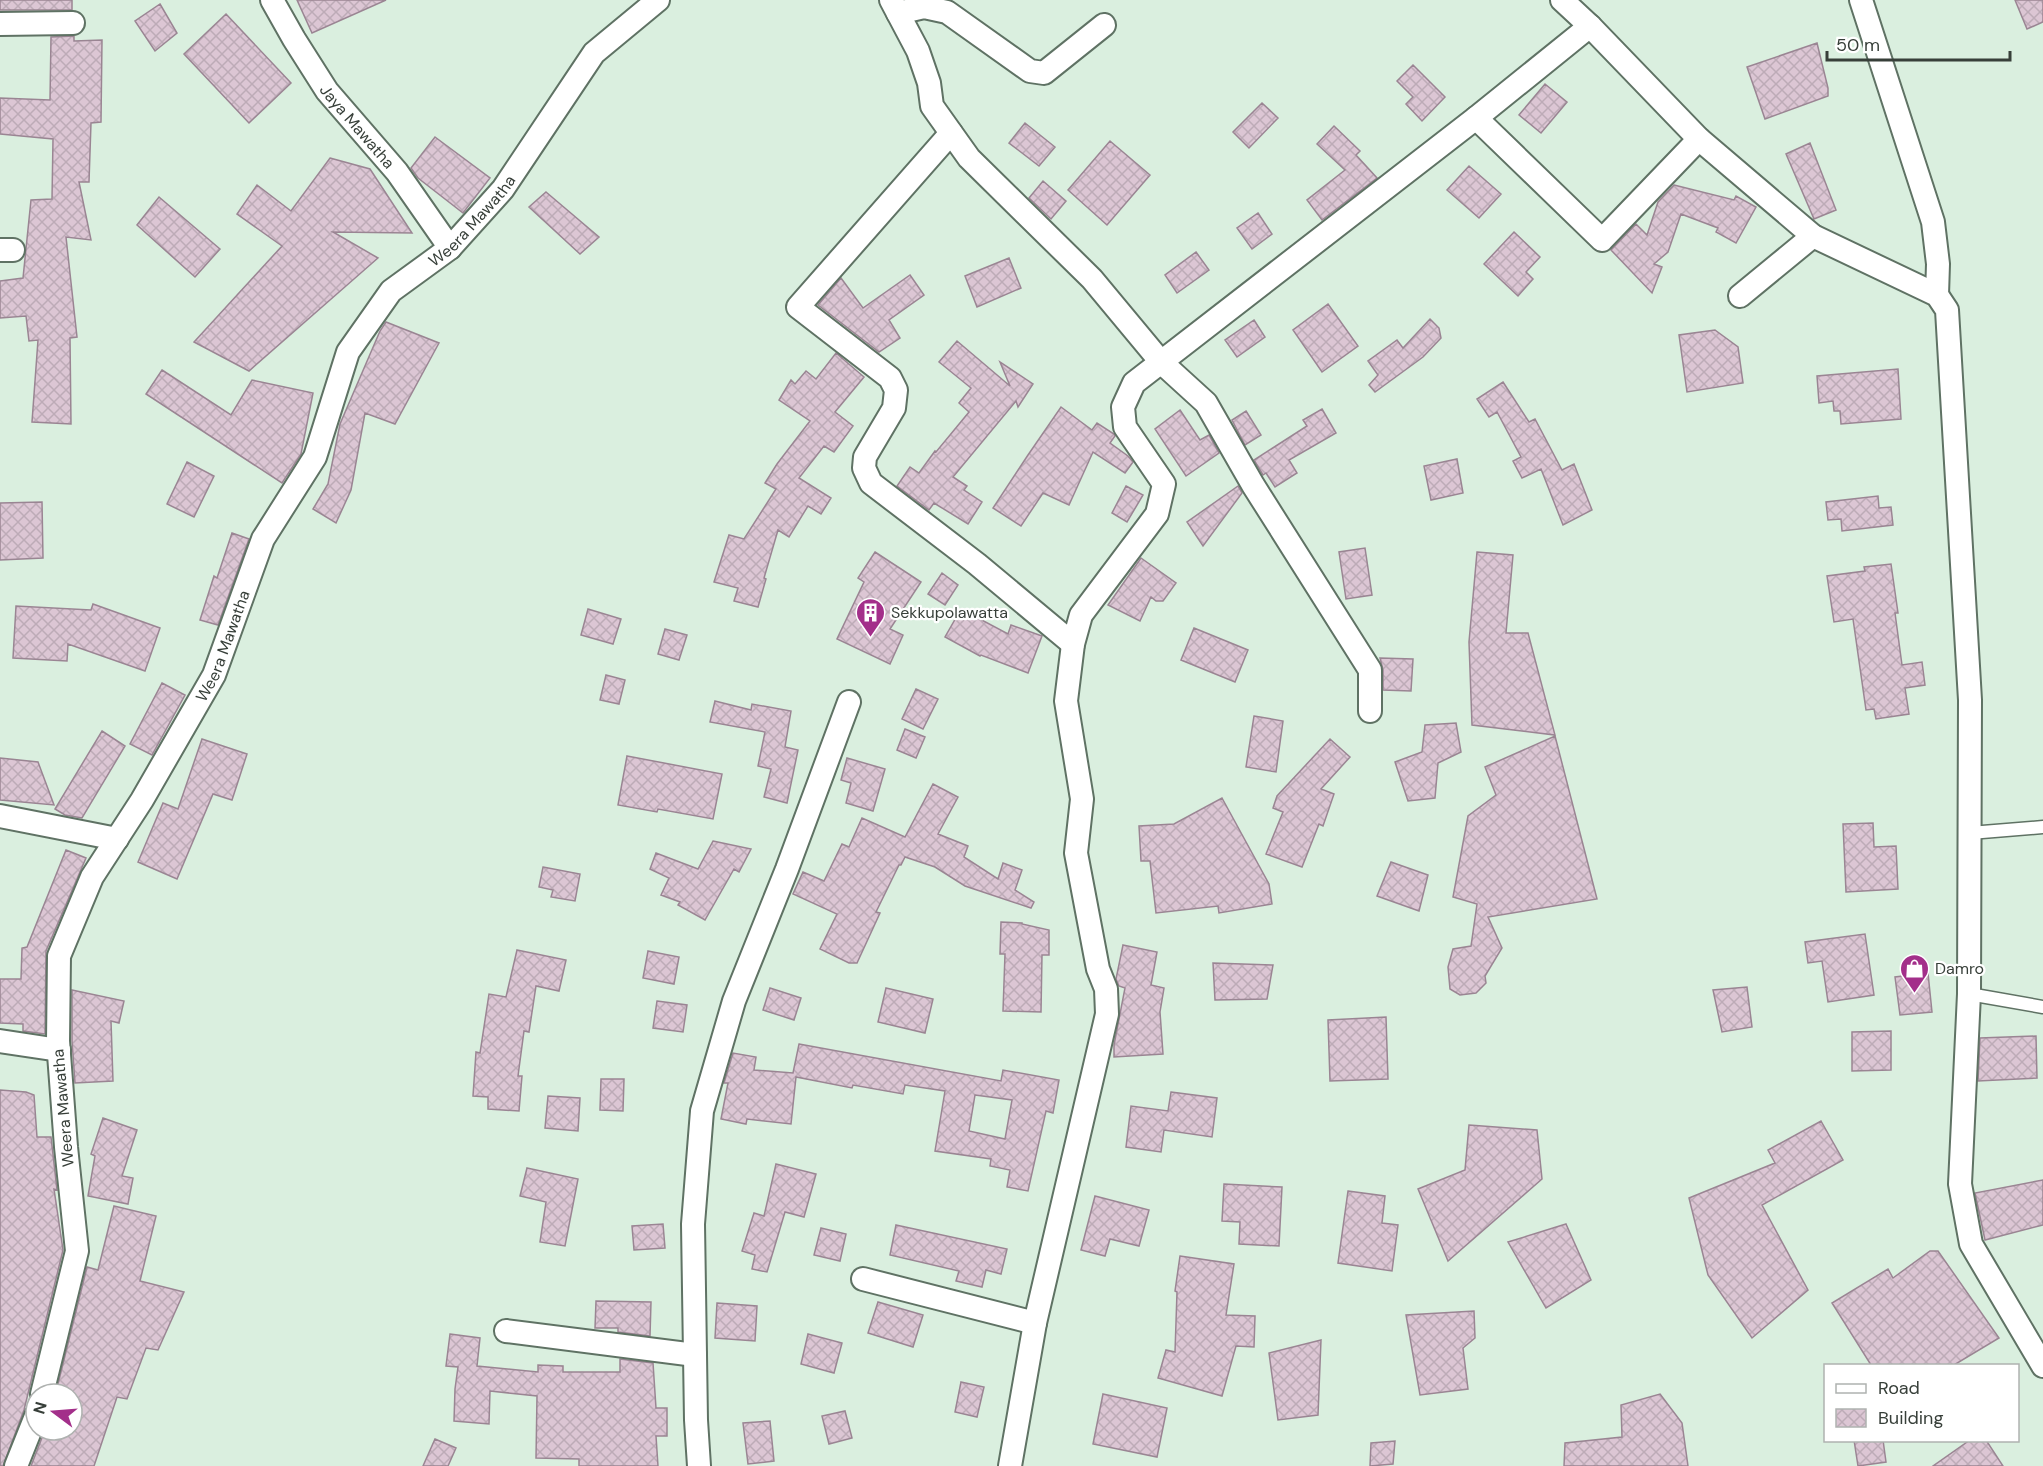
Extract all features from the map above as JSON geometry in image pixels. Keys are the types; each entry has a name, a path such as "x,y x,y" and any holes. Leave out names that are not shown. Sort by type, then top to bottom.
{"street":[{"name":"Jaya Mawatha","path":"272,0 327,91 397,172 450,248"},
{"name":"Weera Mawatha","path":"45,1382 77,1251 59,1050 59,956 92,877 142,800 214,675 263,539 315,457 348,352 391,291 450,248 503,189 594,53 658,0"},
{"path":"1562,0 1590,26 1698,140 1813,236 1937,295 1947,310 1970,700 1969,994 1960,1184 1971,1244 2043,1366"},
{"path":"1861,0 1933,222 1938,264 1937,295"},
{"path":"1104,25 1044,73 1030,70 947,12 924,7 894,7 918,51 929,82 932,106 969,158 1092,279 1161,362 1206,403 1253,485 1370,670 1370,711"},
{"path":"0,24 73,23"},
{"path":"1010,1466 1035,1323 1107,1014 1106,988 1098,969 1076,853 1082,799 1066,701 1073,644 1081,615 1156,514 1164,484 1125,427 1124,407 1134,383 1476,118 1590,26"},
{"path":"1476,118 1602,240 1698,140"},
{"path":"951,133 798,308 890,378 896,390 894,408 865,457 864,468 871,483 977,564 1073,644"},
{"path":"1740,296 1813,236"},
{"path":"699,1466 693,1224 702,1111 734,1001 787,869 849,702"},
{"path":"0,816 117,839"},
{"path":"0,1041 59,1050"},
{"path":"862,1279 1035,1323"},
{"path":"506,1331 695,1354"},
{"path":"16,1466 26,1442"}],"lane":[{"path":"1970,833 2043,827"},
{"path":"1969,994 2043,1007"}],"building":[{"path":"0,0 72,0 72,10 0,10"},
{"path":"297,0 386,0 312,33"},
{"path":"2015,0 2043,0 2043,22 2027,29"},
{"path":"160,4 177,33 155,51 135,21"},
{"path":"226,14 291,83 249,123 184,54"},
{"path":"74,36 74,41 102,40 101,122 91,123 89,182 79,182 91,240 66,237 77,337 70,338 71,424 32,422 38,340 29,341 26,316 0,318 0,281 23,278 31,200 52,199 53,139 0,134 0,98 50,100 51,37"},
{"path":"1817,43 1828,96 1765,119 1747,67"},
{"path":"1413,65 1445,97 1422,121 1406,104 1413,97 1397,81"},
{"path":"1545,84 1567,102 1541,133 1519,115"},
{"path":"1262,103 1278,118 1249,148 1233,132"},
{"path":"1025,123 1055,147 1039,166 1009,143"},
{"path":"1334,126 1360,151 1356,155 1377,178 1322,220 1307,200 1345,170 1317,144"},
{"path":"435,137 490,178 463,213 418,178 411,168"},
{"path":"1110,141 1150,175 1107,225 1068,190"},
{"path":"1810,143 1836,210 1814,219 1786,154"},
{"path":"330,158 370,169 412,233 333,232 378,258 249,371 194,342 282,246 237,214 257,185 291,211"},
{"path":"1469,166 1501,194 1479,218 1447,190"},
{"path":"1043,181 1066,201 1051,219 1029,198"},
{"path":"1674,185 1734,200 1736,196 1756,207 1736,243 1716,232 1718,228 1681,214 1668,252 1654,264 1662,267 1652,293 1611,250 1636,224 1647,235 1658,202"},
{"path":"546,192 599,237 580,254 529,207"},
{"path":"159,197 220,249 195,277 137,225"},
{"path":"1258,213 1272,234 1252,249 1237,228"},
{"path":"1514,232 1540,257 1526,272 1533,279 1518,296 1484,264"},
{"path":"1196,252 1209,270 1177,293 1165,275"},
{"path":"1009,258 1021,288 977,307 965,276"},
{"path":"910,275 924,295 889,320 900,338 879,352 818,305 841,278 863,308"},
{"path":"1328,304 1358,346 1322,372 1293,330"},
{"path":"1430,319 1439,328 1441,338 1423,357 1375,392 1369,385 1378,375 1368,361 1397,340 1403,348"},
{"path":"1254,320 1265,337 1237,357 1225,340"},
{"path":"386,322 439,343 395,424 365,413 351,490 336,523 313,509 328,484 340,424"},
{"path":"1715,330 1738,347 1743,383 1687,392 1679,335"},
{"path":"957,341 1010,386 1000,362 1033,384 1018,407 1016,401 953,477 967,486 964,490 982,502 968,524 934,503 929,510 897,486 910,467 919,473 969,412 959,403 971,388 939,362"},
{"path":"836,353 864,377 835,412 853,426 834,452 824,446 799,478 831,498 821,514 808,506 789,537 778,530 758,607 734,601 738,588 714,582 729,535 744,539 776,489 765,483 810,421 779,400 791,380 795,384 806,371 816,379"},
{"path":"1898,369 1901,419 1841,424 1840,411 1834,411 1833,401 1819,403 1817,376"},
{"path":"162,370 231,415 252,380 313,393 301,454 282,483 146,394"},
{"path":"1503,382 1529,422 1535,419 1562,470 1574,464 1592,510 1563,525 1541,469 1522,478 1513,461 1521,457 1497,412 1489,417 1477,399"},
{"path":"1061,407 1092,430 1097,423 1114,434 1110,443 1133,462 1125,473 1093,452 1069,505 1043,493 1021,526 993,508"},
{"path":"1322,409 1336,433 1289,460 1297,473 1275,487 1266,473 1263,475 1254,460 1307,426 1303,420"},
{"path":"1180,410 1200,440 1209,435 1219,453 1186,476 1155,429"},
{"path":"1246,411 1261,435 1245,445 1232,420"},
{"path":"1457,459 1463,493 1431,500 1424,466"},
{"path":"187,462 214,476 194,517 167,504"},
{"path":"1126,486 1143,495 1127,522 1112,513"},
{"path":"1238,486 1242,493 1203,546 1187,522"},
{"path":"1878,496 1879,508 1891,507 1893,525 1842,531 1841,519 1828,520 1826,502"},
{"path":"42,502 43,558 0,560 0,503"},
{"path":"232,533 249,539 218,625 200,620 214,576 217,578"},
{"path":"1365,548 1372,595 1346,599 1339,552"},
{"path":"875,552 921,582 890,629 903,635 890,664 837,639 864,582 858,578"},
{"path":"1477,552 1513,555 1506,633 1528,633 1555,735 1472,725 1469,642"},
{"path":"1141,558 1176,583 1163,601 1156,601 1151,597 1140,621 1108,605"},
{"path":"1891,564 1902,665 1922,662 1925,685 1905,688 1909,714 1876,719 1874,709 1866,710 1853,619 1834,622 1827,576 1865,571 1864,567"},
{"path":"942,573 958,585 945,605 928,594"},
{"path":"93,604 160,628 145,671 68,644 67,661 13,658 16,606 91,610"},
{"path":"588,609 621,619 613,644 581,635"},
{"path":"961,609 1008,634 1011,625 1042,636 1028,673 980,656 945,637"},
{"path":"1194,628 1248,650 1235,682 1181,660"},
{"path":"665,629 687,635 679,660 658,654"},
{"path":"1380,658 1413,659 1411,691 1383,690 1383,670"},
{"path":"606,675 625,680 619,704 600,700"},
{"path":"162,683 185,695 152,755 130,744"},
{"path":"916,689 938,699 923,729 902,719"},
{"path":"715,701 751,710 752,704 791,711 785,747 798,750 787,803 764,797 771,769 758,766 765,732 710,722"},
{"path":"1254,716 1283,721 1276,772 1246,767"},
{"path":"1456,723 1461,752 1438,763 1435,798 1408,801 1395,762 1422,752 1425,725"},
{"path":"905,729 925,737 916,758 897,750"},
{"path":"102,731 125,746 82,818 65,815 55,809"},
{"path":"1555,736 1597,899 1488,917 1502,948 1485,976 1486,983 1476,993 1460,995 1450,989 1448,967 1453,949 1471,946 1477,904 1453,897 1468,816 1496,795 1485,767"},
{"path":"202,739 247,754 232,800 213,794 177,879 138,862 163,803 178,809"},
{"path":"1330,739 1350,757 1321,789 1334,794 1323,826 1319,824 1302,867 1266,854 1283,812 1273,808 1277,796"},
{"path":"627,756 722,774 713,819 658,809 657,812 618,805"},
{"path":"0,758 38,762 54,805 0,800"},
{"path":"847,758 885,769 873,811 846,803 851,783 841,780"},
{"path":"933,784 958,797 938,834 968,846 964,857 998,879 1003,863 1022,870 1015,890 1034,902 1031,908 965,886 935,867 905,857 876,912 880,913 857,963 849,963 820,949 837,914 793,894 803,872 824,881 842,844 849,847 862,818 905,837"},
{"path":"1222,798 1269,884 1272,904 1219,913 1218,906 1156,913 1150,861 1141,861 1139,826 1174,824"},
{"path":"1873,823 1874,847 1896,846 1898,889 1846,892 1843,824"},
{"path":"713,841 751,849 739,872 734,869 705,920 678,905 680,902 661,895 669,878 650,869 656,853 698,869"},
{"path":"66,850 86,858 46,951 45,1034 23,1031 23,1024 0,1023 0,979 21,979 22,948 27,947"},
{"path":"1391,862 1428,875 1419,911 1377,896"},
{"path":"543,867 580,874 575,901 551,897 553,890 539,887"},
{"path":"1001,922 1022,923 1049,930 1049,955 1042,955 1041,1012 1003,1011 1005,954 1000,954"},
{"path":"1865,934 1874,995 1828,1002 1822,961 1808,963 1805,942"},
{"path":"1123,945 1157,952 1151,985 1164,988 1160,1012 1163,1054 1114,1057 1114,1045 1125,988 1119,986 1116,979"},
{"path":"517,950 566,960 559,991 536,986 529,1032 524,1031 518,1076 522,1076 519,1111 488,1109 488,1097 473,1096 476,1052 480,1053 489,994 506,997"},
{"path":"648,951 679,957 674,984 643,978"},
{"path":"1213,963 1273,965 1267,999 1215,1000"},
{"name":"Damro","path":"1928,973 1932,1012 1900,1015 1895,977"},
{"path":"1747,987 1752,1027 1722,1032 1713,990"},
{"path":"770,988 801,998 794,1020 763,1010"},
{"path":"886,988 933,999 925,1033 878,1022"},
{"path":"72,990 124,1001 119,1023 111,1021 113,1081 75,1083"},
{"path":"657,1001 687,1005 683,1032 653,1028"},
{"path":"1386,1017 1388,1079 1330,1081 1328,1020"},
{"path":"1891,1031 1891,1070 1852,1071 1852,1032"},
{"path":"2036,1036 2037,1078 1978,1081 1980,1038"},
{"path":"799,1044 1001,1081 1003,1070 1059,1080 1053,1113 1046,1111 1028,1191 1007,1187 1010,1170 990,1166 991,1159 935,1151 945,1091 905,1085 903,1094 853,1085 852,1088 796,1077 791,1124 747,1119 746,1124 721,1119 728,1083 724,1083 733,1053 756,1057 754,1070 793,1073","holes":["975,1095 1012,1100 1005,1139 969,1131"]},
{"path":"601,1079 624,1079 623,1111 600,1110"},
{"path":"0,1090 26,1092 34,1095 37,1137 51,1137 57,1190 54,1189 63,1250 31,1382 24,1382 24,1410 3,1466 0,1466"},
{"path":"1171,1092 1217,1098 1212,1137 1164,1130 1161,1152 1126,1147 1131,1106 1168,1111"},
{"path":"548,1096 580,1098 578,1131 545,1128"},
{"path":"103,1118 137,1130 122,1176 133,1178 128,1204 88,1196 95,1156 91,1154"},
{"path":"1821,1121 1843,1160 1762,1205 1808,1290 1752,1338 1708,1275 1689,1198 1775,1163 1768,1150"},
{"path":"1469,1125 1537,1130 1542,1179 1448,1261 1418,1189 1465,1170"},
{"path":"776,1164 816,1174 804,1217 785,1212 767,1272 752,1269 755,1255 742,1251 754,1213 764,1216"},
{"path":"527,1168 578,1179 565,1246 540,1242 546,1202 520,1196"},
{"path":"2043,1180 2043,1225 1985,1240 1975,1193"},
{"path":"1224,1184 1282,1187 1279,1246 1239,1244 1240,1222 1222,1221"},
{"path":"1348,1191 1385,1196 1382,1223 1398,1225 1392,1271 1338,1263"},
{"path":"1095,1196 1149,1210 1139,1246 1110,1239 1105,1256 1081,1250"},
{"path":"114,1206 156,1216 140,1281 184,1292 158,1350 146,1348 127,1399 117,1397 94,1466 31,1466 40,1442 84,1442 84,1382 58,1382 87,1267 98,1270"},
{"path":"663,1224 665,1248 634,1250 632,1226"},
{"path":"1566,1224 1591,1280 1546,1308 1508,1242"},
{"path":"896,1225 1007,1249 1001,1274 986,1270 982,1287 956,1281 959,1271 890,1255"},
{"path":"821,1228 846,1234 840,1261 814,1255"},
{"path":"1930,1251 1938,1251 1999,1338 1956,1364 1870,1364 1832,1303 1888,1269 1893,1278"},
{"path":"1180,1256 1234,1264 1226,1315 1255,1316 1254,1347 1236,1346 1222,1396 1158,1378 1166,1350 1175,1352 1177,1292 1175,1291"},
{"path":"596,1301 651,1302 650,1336 618,1332 618,1328 595,1328"},
{"path":"878,1302 923,1315 913,1347 868,1333"},
{"path":"717,1303 757,1306 755,1341 715,1338"},
{"path":"1474,1311 1475,1338 1463,1348 1468,1389 1420,1395 1406,1315"},
{"path":"450,1334 480,1338 477,1366 538,1372 538,1365 563,1366 563,1372 620,1372 620,1359 653,1363 656,1408 667,1408 667,1436 656,1436 658,1466 579,1466 579,1459 536,1458 537,1396 490,1391 489,1424 454,1421 458,1367 446,1366"},
{"path":"808,1334 842,1343 834,1373 801,1364"},
{"path":"1321,1340 1318,1415 1278,1420 1269,1353"},
{"path":"961,1382 984,1387 977,1417 955,1412"},
{"path":"1103,1394 1167,1408 1157,1457 1093,1444"},
{"path":"1660,1394 1682,1423 1688,1466 1564,1466 1565,1443 1622,1437 1621,1405"},
{"path":"845,1411 852,1438 829,1444 822,1416"},
{"path":"770,1421 774,1461 748,1464 743,1423"},
{"path":"435,1439 456,1448 448,1466 423,1466"},
{"path":"1395,1441 1393,1464 1370,1466 1371,1443"},
{"path":"1854,1442 1883,1442 1886,1462 1858,1466"},
{"path":"1967,1442 1987,1442 2003,1466 1933,1466"}],"place":[{"name":"Sekkupolawatta","path":"870,638"},
{"name":"Damro","path":"1914,994"}]}
